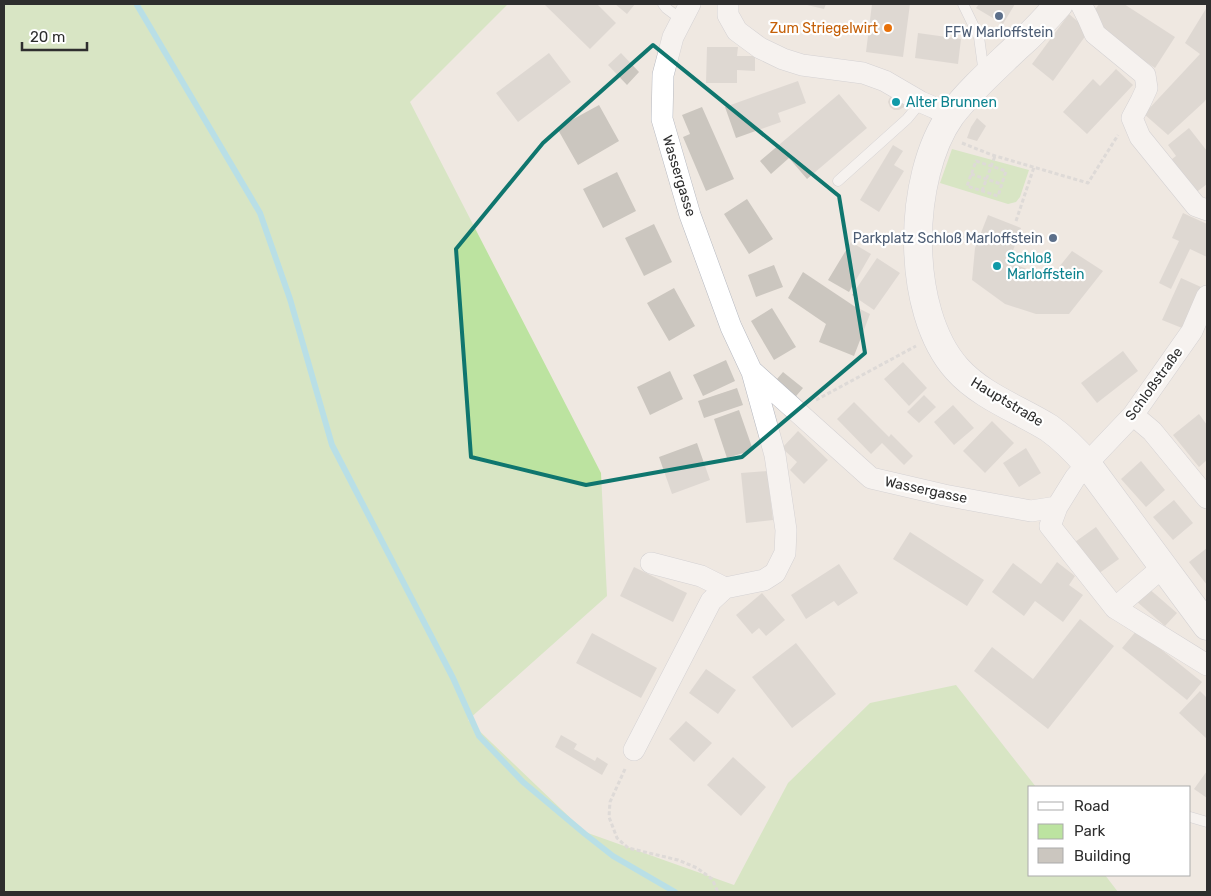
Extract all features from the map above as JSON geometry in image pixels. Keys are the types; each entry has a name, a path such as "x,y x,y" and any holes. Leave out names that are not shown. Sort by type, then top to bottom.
{"main road":[{"name":"Hauptstraße","path":"1059,4 970,92 950,117 937,142 926,170 921,193 919,220 920,276 928,313 936,335 948,358 969,381 1051,429 1076,451 1164,566 1207,626"}],"street":[{"path":"728,4 728,15 737,31 760,48 783,59 802,65 864,73 884,81 950,117"},
{"path":"1081,4 1095,34 1145,75 1147,88 1132,118 1140,137 1196,206 1207,210"},
{"name":"Wassergasse","path":"686,12 673,37 664,75 662,119 690,215 731,327 752,372 775,455 786,530 785,553 775,573 764,580 725,588"},
{"name":"Schloßstraße","path":"1087,464 1134,415 1192,331 1207,296"},
{"name":"Wassergasse","path":"752,372 871,478 944,495 1031,510 1057,507"},
{"path":"1134,415 1152,430 1207,498"},
{"path":"1087,464 1075,478 1057,507 1050,526 1115,608 1207,665"},
{"path":"634,750 711,601 725,588 701,576 651,563"},
{"path":"1115,608 1164,566"}],"lane":[{"path":"664,4 666,8 686,12"},
{"path":"963,4 979,37 985,77"},
{"path":"838,181 906,120 921,102"},
{"path":"1191,817 1207,822"}],"path":[{"path":"962,142 995,156 1088,183 1121,130 1132,118"},
{"path":"982,191 995,156"},
{"path":"976,161 1006,171 998,196 967,186 971,174 976,161"},
{"path":"1016,222 1034,167"},
{"path":"971,174 1002,184"},
{"path":"796,411 936,335"},
{"path":"634,750 610,802 609,817 617,838 628,848 678,860 698,868 712,879 718,892"}],"highlighted area":[{"path":"653,45 839,196 865,353 742,457 586,485 471,457 456,249 543,143"}],"green space":[{"path":"4,4 508,4 410,102 601,473 607,596 468,720 585,832 734,885 788,783 870,703 956,685 1035,786 1028,786 1028,876 1106,876 1118,892 4,892"},
{"path":"952,149 1029,170 1020,197 1016,202 1008,204 940,183"}],"building":[{"path":"544,4 597,4 616,23 590,49"},
{"path":"615,4 635,4 627,14"},
{"path":"803,4 826,4 824,9"},
{"name":"Zum Striegelwirt","path":"872,4 910,4 903,57 866,52"},
{"name":"FFW Marloffstein","path":"979,4 1015,4 1003,24 976,8"},
{"path":"1099,4 1124,4 1175,37 1155,68 1096,29 1092,14"},
{"path":"1207,7 1207,98 1168,135 1144,114 1200,54 1185,43"},
{"path":"1069,14 1089,31 1053,81 1032,64"},
{"path":"918,33 961,39 958,64 915,58"},
{"path":"707,47 738,47 737,56 755,56 755,71 737,70 737,83 706,83"},
{"path":"549,53 571,82 518,122 496,93"},
{"path":"621,53 639,72 627,85 608,65"},
{"path":"1116,69 1133,85 1087,134 1063,112 1093,79 1100,86"},
{"path":"798,81 806,103 778,113 781,122 736,138 725,107"},
{"path":"839,94 867,128 807,179 789,158 771,174 760,161"},
{"name":"Alter Brunnen","path":"892,95 904,104 904,107 894,110 890,107 888,102"},
{"path":"599,105 619,141 578,165 557,128"},
{"path":"702,107 734,179 706,191 683,137 690,134 682,115"},
{"path":"977,118 986,126 977,141 967,138"},
{"path":"1189,128 1207,151 1207,184 1194,194 1168,162 1176,156 1168,145"},
{"path":"893,145 903,151 894,165 904,171 879,212 860,200"},
{"path":"617,172 636,211 603,228 583,189"},
{"path":"747,199 773,239 749,254 724,214"},
{"path":"1183,213 1207,224 1207,257 1190,249 1171,289 1159,283 1179,241 1172,238"},
{"name":"Schloß Marloffstein","path":"988,215 1021,228 1009,262 1050,278 1072,251 1103,271 1069,314 1036,314 1005,304 972,280 975,248"},
{"path":"654,224 672,262 644,276 625,238"},
{"path":"851,242 871,254 849,292 828,280"},
{"path":"877,258 900,273 874,310 852,295"},
{"path":"774,265 783,287 756,297 748,275"},
{"path":"803,272 854,306 870,314 854,356 819,342 826,324 788,298"},
{"path":"1181,278 1201,287 1182,328 1162,320"},
{"path":"674,288 695,326 669,341 647,303"},
{"path":"772,308 796,347 774,360 751,321"},
{"path":"1123,351 1138,371 1097,403 1081,383"},
{"path":"726,360 735,381 703,396 693,375"},
{"path":"903,362 927,388 909,406 884,379"},
{"path":"670,371 683,399 650,415 637,387"},
{"path":"783,372 803,388 791,402 771,386"},
{"path":"737,388 743,405 704,418 698,401"},
{"path":"924,395 936,407 919,423 907,412"},
{"path":"854,402 889,437 891,434 913,456 904,465 882,443 871,454 837,419"},
{"path":"953,405 974,428 954,445 934,422"},
{"path":"739,410 753,450 727,458 714,419"},
{"path":"1199,414 1207,425 1207,460 1199,467 1173,435"},
{"path":"992,421 1014,443 985,473 963,451"},
{"path":"798,431 828,460 804,484 790,470 797,462 782,448"},
{"path":"697,443 710,480 672,494 659,457"},
{"path":"1026,448 1041,473 1019,487 1003,463"},
{"path":"1141,461 1165,490 1146,507 1121,479"},
{"path":"767,471 773,520 746,523 741,473"},
{"path":"1174,500 1193,523 1173,540 1153,517"},
{"path":"1096,527 1119,559 1098,574 1075,542"},
{"path":"910,532 984,580 967,606 893,559"},
{"path":"1207,548 1207,585 1189,562"},
{"path":"1057,562 1075,576 1069,585 1083,595 1063,622 1035,601 1024,616 992,592 1013,563 1041,584"},
{"path":"839,564 858,593 838,606 834,601 806,619 791,595"},
{"path":"634,567 687,593 673,622 620,596"},
{"path":"1147,587 1177,613 1165,626 1136,601"},
{"path":"762,593 785,620 766,636 759,628 752,634 736,615"},
{"path":"1080,619 1114,646 1048,729 974,671 992,647 1033,679"},
{"path":"1137,630 1202,682 1187,700 1122,648"},
{"path":"592,633 657,668 641,698 576,663"},
{"path":"796,643 836,694 792,728 752,677"},
{"path":"706,669 736,690 718,714 689,693"},
{"path":"1200,691 1207,698 1207,739 1179,713"},
{"path":"686,721 712,743 694,762 669,739"},
{"path":"561,735 577,744 574,749 595,761 597,757 608,764 602,775 555,747"},
{"path":"733,757 766,787 741,816 707,785"},
{"path":"1207,771 1207,798 1194,789"}],"waterway":[{"path":"137,5 260,213 290,299 332,445 453,678 479,736 523,782 585,834 613,856 675,892"}],"place":[{"name":"FFW Marloffstein","path":"999,16"},
{"name":"Zum Striegelwirt","path":"888,28"},
{"name":"Alter Brunnen","path":"896,102"},
{"name":"Parkplatz Schloß Marloffstein","path":"1053,238"},
{"name":"Schloß Marloffstein","path":"997,266"}]}
